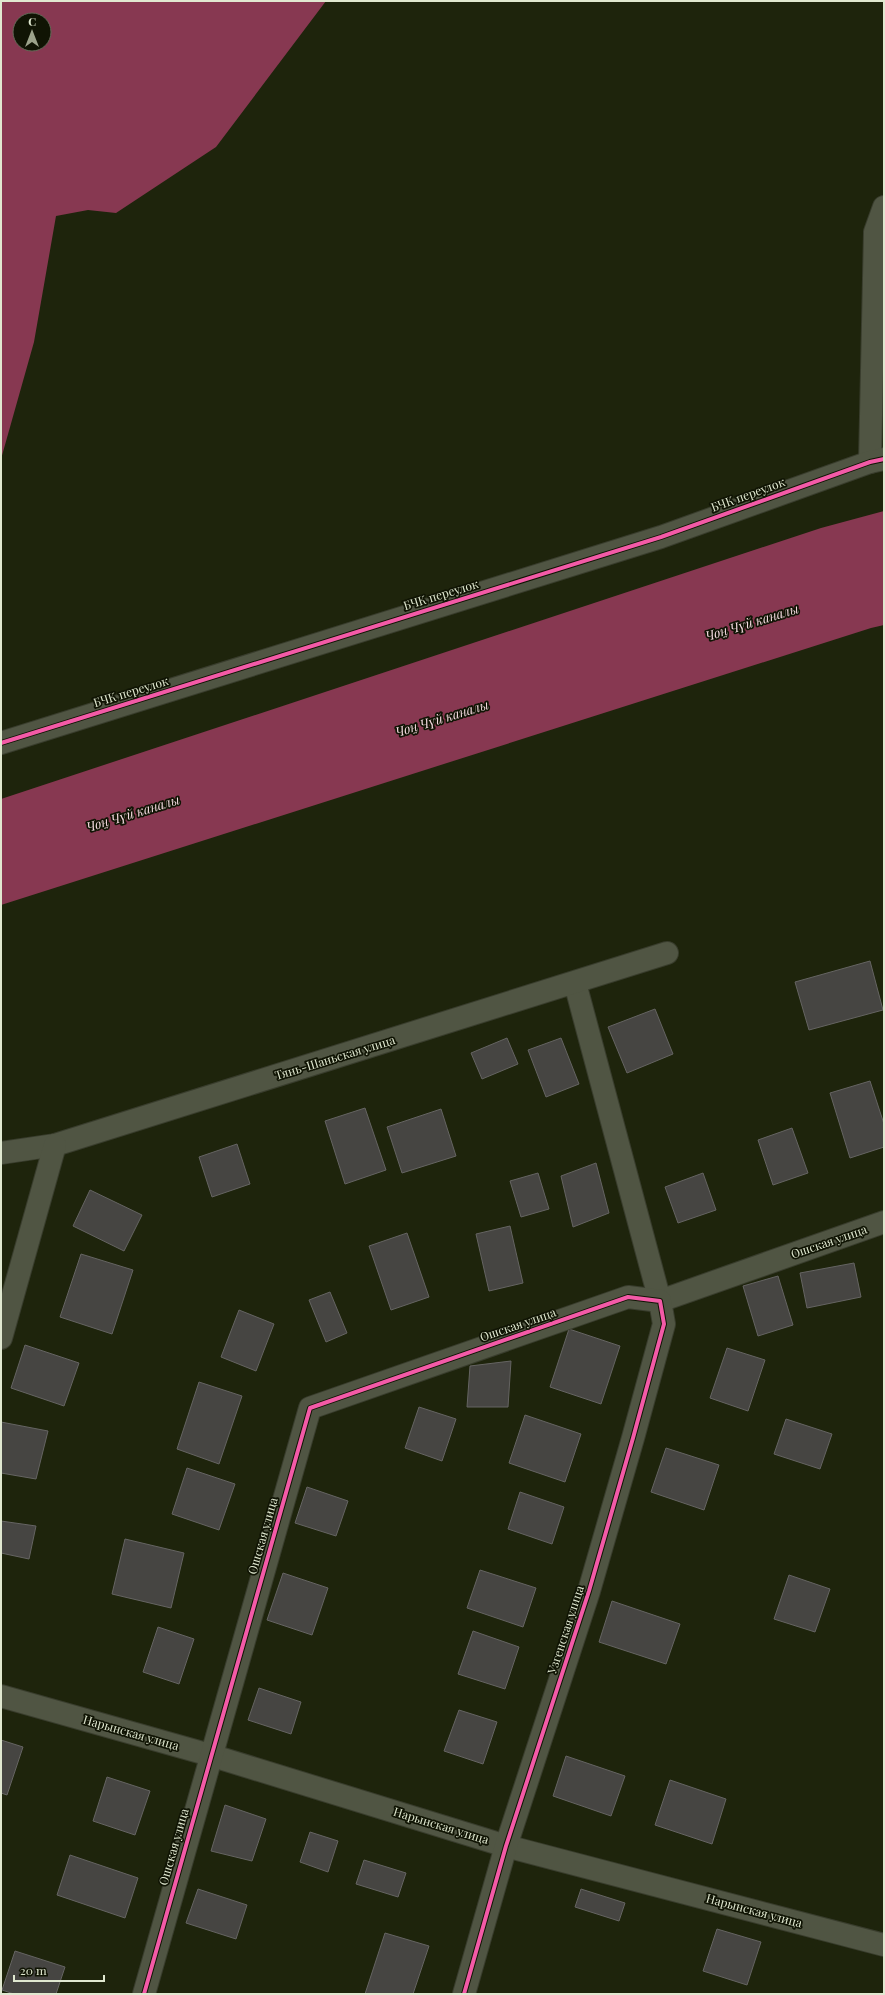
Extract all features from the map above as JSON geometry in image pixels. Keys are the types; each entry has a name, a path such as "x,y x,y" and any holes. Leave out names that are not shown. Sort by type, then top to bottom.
{"street":[{"path":"877,461 875,232 884,207"},
{"name":"БЧК переулок","path":"1,743 661,537 877,461"},
{"name":"Тянь-Шаньская улица","path":"1,1154 55,1145 667,953"},
{"name":"Узгенская улица","path":"464,1994 506,1846 589,1591 664,1324 660,1301 575,983"},
{"path":"1,1338 55,1145"},
{"name":"Ошская улица","path":"144,1994 210,1755 310,1408 628,1297 660,1301 884,1222"},
{"name":"Нарынская улица","path":"1,1696 210,1755 506,1846 884,1945"}],"water":[{"path":"1,1 326,1 216,147 116,213 88,210 56,216 34,342 1,459"},
{"name":"Чоң Чүй каналы","path":"884,511 884,625 1,905 1,799 821,528"}],"building":[{"path":"870,961 883,1010 809,1030 795,982"},
{"path":"655,1009 673,1054 627,1073 608,1027"},
{"path":"507,1038 518,1064 482,1079 471,1053"},
{"path":"561,1038 579,1084 546,1097 528,1050"},
{"path":"870,1081 884,1124 884,1147 850,1158 830,1093"},
{"path":"365,1108 386,1170 345,1184 325,1121"},
{"path":"441,1109 456,1156 402,1173 387,1127"},
{"path":"792,1128 808,1173 773,1185 758,1140"},
{"path":"237,1144 250,1184 212,1197 199,1157"},
{"path":"596,1163 609,1213 573,1227 561,1176"},
{"path":"538,1173 549,1209 521,1217 510,1181"},
{"path":"703,1173 716,1210 678,1223 665,1187"},
{"path":"90,1190 142,1215 124,1251 73,1226"},
{"path":"510,1226 523,1283 489,1291 476,1234"},
{"path":"407,1233 429,1297 391,1310 369,1246"},
{"path":"81,1254 133,1270 112,1334 60,1317"},
{"path":"854,1263 861,1297 807,1308 800,1273"},
{"path":"778,1276 793,1325 758,1336 743,1286"},
{"path":"330,1292 347,1333 326,1342 309,1300"},
{"path":"239,1310 274,1324 256,1371 221,1357"},
{"path":"569,1329 620,1346 601,1404 550,1387"},
{"path":"25,1345 79,1363 64,1406 11,1388"},
{"path":"727,1348 765,1360 748,1411 710,1398"},
{"path":"511,1361 508,1407 467,1407 470,1366"},
{"path":"199,1382 242,1396 219,1464 177,1449"},
{"path":"419,1407 456,1419 442,1461 405,1448"},
{"path":"525,1415 581,1434 565,1482 509,1463"},
{"path":"786,1419 832,1434 820,1469 774,1454"},
{"path":"1,1422 48,1431 36,1479 1,1473"},
{"path":"666,1448 719,1465 704,1510 651,1492"},
{"path":"187,1468 235,1484 219,1530 172,1514"},
{"path":"307,1487 348,1501 336,1536 295,1523"},
{"path":"520,1492 564,1507 552,1544 508,1529"},
{"path":"1,1521 36,1526 29,1559 1,1553"},
{"path":"125,1539 184,1553 171,1608 112,1594"},
{"path":"480,1570 536,1588 523,1627 467,1608"},
{"path":"283,1573 328,1588 312,1635 267,1620"},
{"path":"789,1575 830,1589 815,1632 774,1619"},
{"path":"612,1601 680,1624 666,1664 599,1642"},
{"path":"158,1627 194,1639 179,1684 143,1672"},
{"path":"473,1631 519,1647 505,1689 458,1674"},
{"path":"259,1688 301,1702 291,1734 248,1720"},
{"path":"459,1710 497,1722 483,1764 444,1751"},
{"path":"1,1740 23,1747 7,1795 1,1793"},
{"path":"566,1756 625,1776 611,1816 553,1796"},
{"path":"107,1777 150,1791 135,1835 93,1821"},
{"path":"670,1780 726,1799 712,1844 655,1825"},
{"path":"225,1805 266,1819 252,1861 211,1851"},
{"path":"310,1832 338,1841 328,1872 300,1862"},
{"path":"70,1855 138,1878 125,1918 57,1895"},
{"path":"364,1860 406,1873 398,1897 356,1884"},
{"path":"198,1889 247,1905 236,1939 186,1923"},
{"path":"581,1889 625,1903 619,1921 575,1907"},
{"path":"717,1929 761,1942 747,1985 703,1971"},
{"path":"385,1933 429,1946 413,1994 365,1994"},
{"path":"15,1951 65,1967 56,1994 14,1994 2,1990"}],"cycle path":[{"path":"1,743 661,537 870,462 884,459"},
{"path":"144,1994 310,1408 628,1297 660,1301 664,1324 633,1438 589,1591 506,1846 464,1994"}]}
